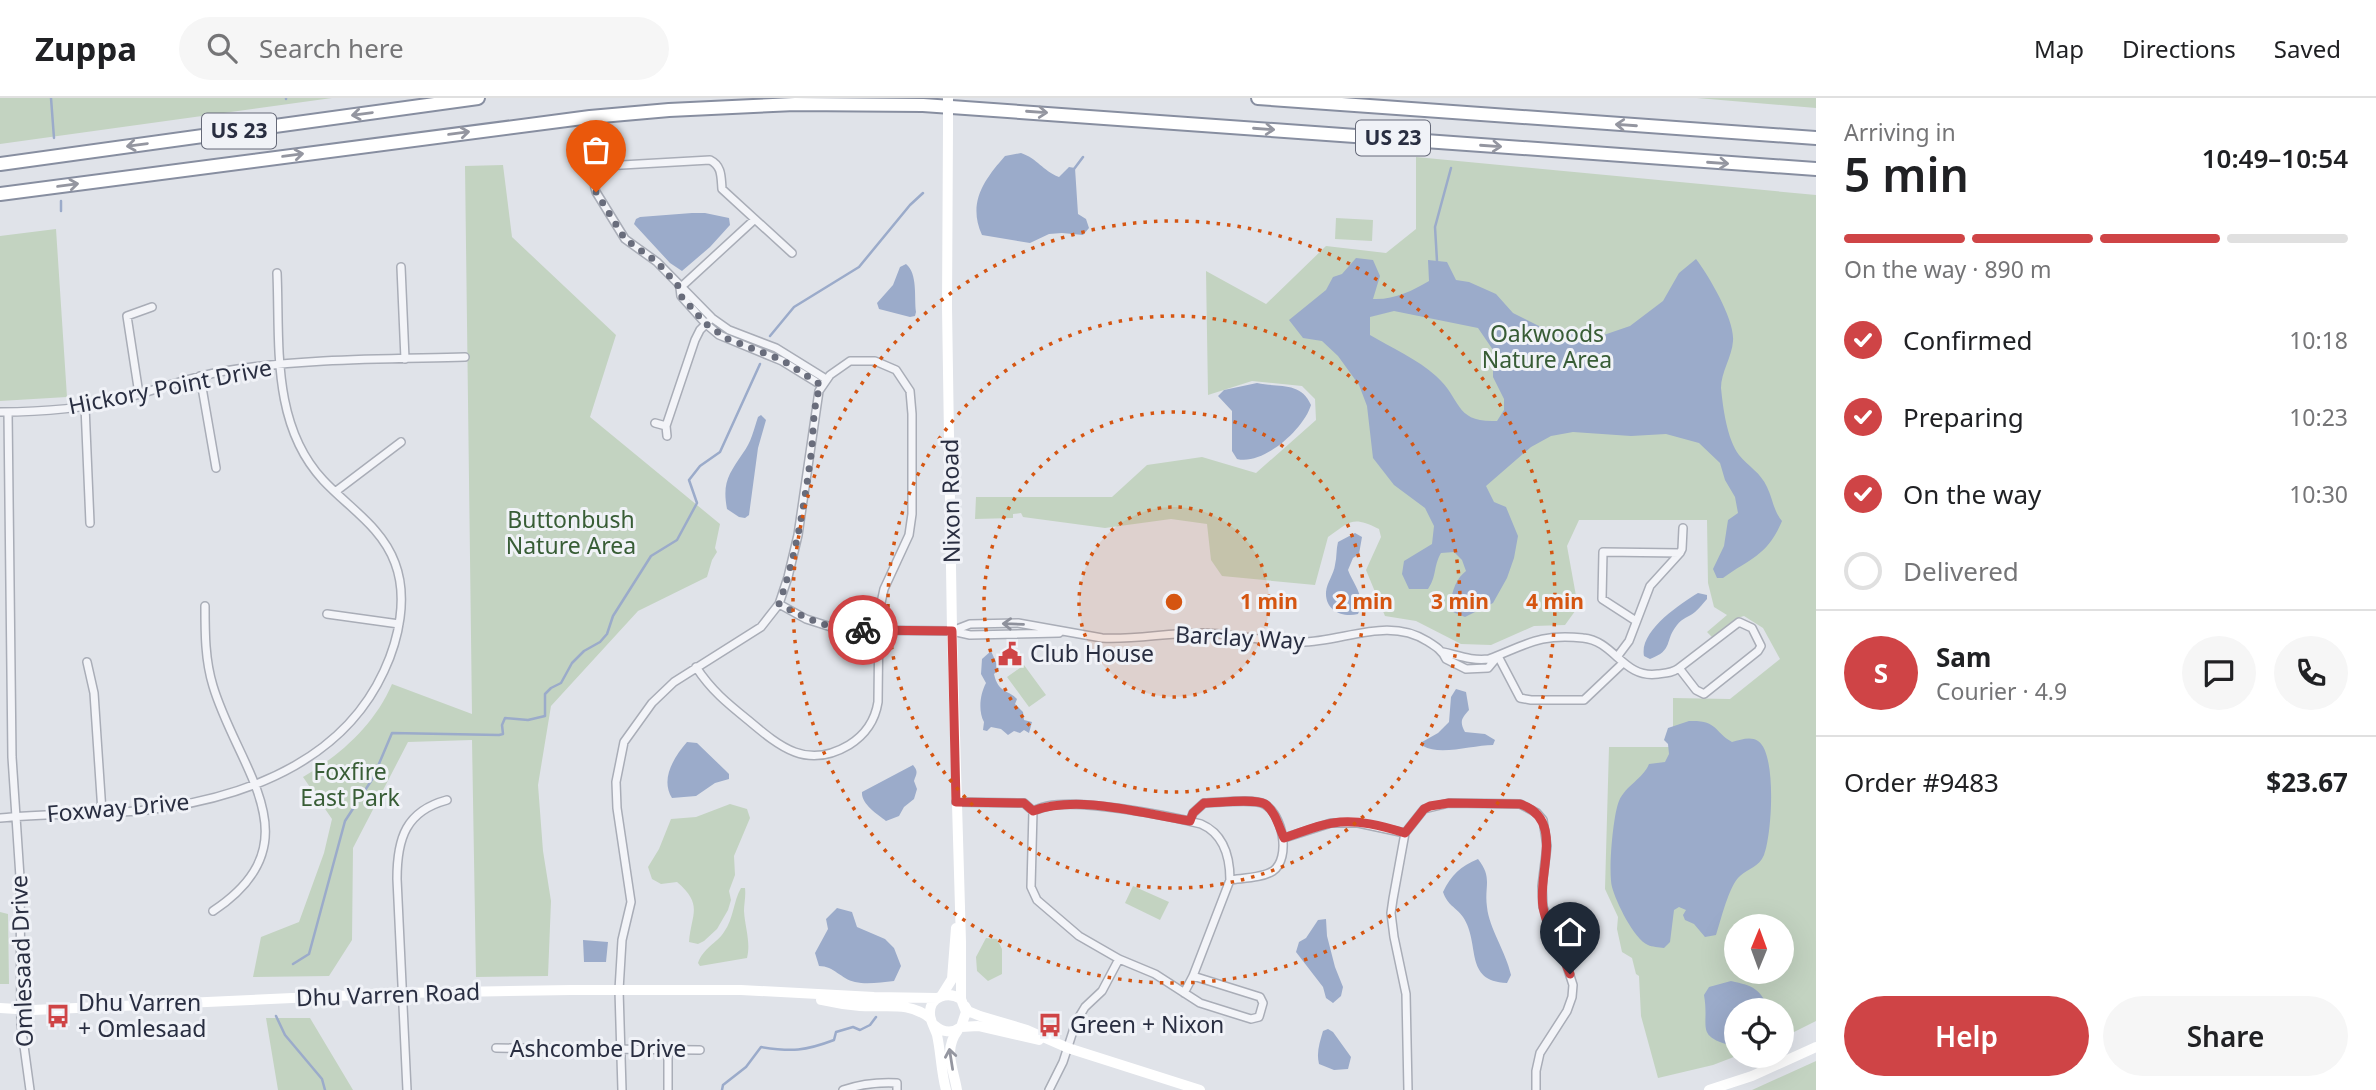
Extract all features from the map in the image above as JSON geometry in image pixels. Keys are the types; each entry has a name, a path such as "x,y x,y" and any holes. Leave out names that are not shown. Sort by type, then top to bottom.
{"highway":[{"name":"US 23","path":"0,164 478,98"},
{"name":"US 23","path":"1258,98 1816,138"},
{"name":"US 23","path":"0,194 590,117 794,104 969,108 1816,169"}],"main road":[{"name":"Nixon Road","path":"948,98 947,307 952,631 963,1003"},
{"name":"Nixon Road","path":"939,997 952,979 959,903"},
{"name":"Dhu Varren Road","path":"0,1008 401,993 619,990 741,990 939,997"},
{"name":"Dhu Varren Road","path":"776,993 859,1006 906,1006 915,1008 932,1022"},
{"path":"946,1090 931,1007 939,997 954,996 968,1011 980,1016 1027,1030 1068,1048 1184,1088 1200,1090"},
{"path":"957,1090 949,1052 951,1040 965,1018 963,1003"},
{"path":"932,1022 945,1031 978,1027 1050,1041"},
{"path":"1709,1090 1752,1076 1816,1047"}],"street":[{"path":"792,253 722,189 720,170 717,163 710,160 604,166 597,173 594,183 625,239 657,262 680,288 688,292 709,321 776,348 785,357 824,382"},
{"path":"680,288 754,220"},
{"path":"401,267 405,359"},
{"name":"Foxway Drive","path":"0,818 167,807 202,801 254,784 281,774 329,744 350,724 380,680 394,647 399,624 400,584 392,555 373,527 335,492 313,467 294,435 285,403 281,365 277,273"},
{"path":"139,394 127,316 152,307"},
{"path":"667,436 666,426 695,340 709,321"},
{"name":"Hickory Point Drive","path":"4,412 85,406 200,376 281,365 465,357"},
{"path":"622,1090 619,990 622,940 631,902 617,808 616,782 624,742 637,722 674,682 696,667 744,639 761,626 779,604 799,534 816,409 824,382 850,362 875,360 896,370 910,391 912,514 909,535 884,589 879,612 879,684 875,716 862,735 846,746 828,754 802,755 774,742 714,692 696,667"},
{"path":"200,376 216,468"},
{"path":"85,406 90,523"},
{"name":"Omlesaad Drive","path":"4,412 12,757 21,920 21,1009 30,1090"},
{"path":"655,423 666,426"},
{"path":"335,492 401,442"},
{"path":"1617,657 1629,641 1650,586 1680,553 1683,528"},
{"path":"1636,621 1602,599 1603,552 1680,553"},
{"name":"Barclay Way","path":"779,604 806,619 831,627 852,630 952,631 970,635 1073,632 1095,638 1116,639 1178,632 1315,642 1349,634 1399,630 1421,637 1443,652 1474,660 1498,656 1539,638 1583,638 1599,643 1638,674 1652,675 1674,672 1679,668 1740,622 1748,625 1761,646 1708,692 1700,693 1679,668"},
{"path":"205,606 212,685 254,784 265,820 266,839 257,869 230,900 213,911"},
{"path":"327,614 399,624"},
{"path":"1498,656 1520,698 1531,700 1584,700 1623,663"},
{"path":"87,662 94,693 102,812"},
{"path":"407,1090 397,879 399,850 416,814 426,807 447,800"},
{"path":"956,802 1024,803 1033,811 1031,887 1037,901 1079,936 1119,959 1155,974 1200,1003 1251,1018 1259,1017 1263,1003 1260,997 1194,976"},
{"path":"1190,821 1193,813 1204,803 1255,802 1264,804 1271,811 1284,838 1276,869 1267,874 1230,880"},
{"path":"1408,1090 1406,994 1391,913 1405,833 1424,809 1449,803 1520,804 1537,813 1543,821 1547,846 1542,886 1543,906 1573,985 1567,1011 1540,1053 1536,1090"},
{"path":"1033,811 1049,805 1081,805 1122,809 1190,821 1212,828 1229,856 1230,880 1194,976 1184,993"},
{"path":"1284,838 1331,823 1358,823 1405,833"},
{"path":"1049,1090 1058,1076 1076,1022 1085,1007 1102,991 1119,959"},
{"name":"Ashcombe Drive","path":"496,1048 700,1050"},
{"path":"668,1050 668,1090"},
{"path":"843,1090 858,1085 897,1086"}],"green space":[{"path":"0,98 332,98 0,144"},
{"path":"1697,98 1816,98 1816,108"},
{"name":"Oakwoods Nature Area","path":"1416,157 1816,195 1816,1021 1794,1032 1794,998 1724,998 1724,1061 1658,1078 1641,1016 1639,976 1632,958 1622,952 1617,929 1618,917 1605,889 1609,747 1673,747 1673,698 1730,699 1780,659 1763,628 1744,616 1737,618 1713,638 1707,632 1727,615 1714,607 1708,583 1707,520 1579,520 1567,546 1578,607 1565,625 1534,626 1491,645 1461,644 1416,621 1385,616 1366,570 1381,537 1379,529 1363,523 1347,524 1328,537 1315,585 1222,576 1211,560 1207,524 1171,519 1105,528 1023,517 1021,513 1013,514 1013,518 975,519 976,497 1112,497 1147,465 1202,457 1256,473 1316,420 1315,399 1302,386 1252,381 1208,395 1206,271 1266,304 1326,246 1386,253 1416,229"},
{"name":"Buttonbush Nature Area","path":"503,165 512,237 616,335 590,417 720,524 715,548 717,552 707,577 638,611 551,706 538,785 543,851 551,901 548,976 476,977 472,740 408,742 353,848 352,940 329,976 253,977 261,937 299,922 324,853 332,819 303,777 331,759 355,737 376,712 392,684 472,714 465,166"},
{"path":"1336,218 1373,220 1372,241 1335,239"},
{"path":"56,229 67,397 0,401 0,236"},
{"path":"1024,665 1046,695 1029,707 1007,677"},
{"path":"730,804 747,809 750,818 734,856 735,875 729,891 731,900 717,929 698,944 689,942 694,910 691,897 677,882 661,884 652,879 648,867 659,849 671,819 696,817"},
{"path":"1133,886 1169,902 1160,920 1125,903"},
{"path":"741,888 745,888 747,958 700,966 698,963 703,953 727,927"},
{"path":"0,912 8,914 9,984 0,984"},
{"path":"986,938 997,939 1002,949 1002,974 988,981 977,971 976,957"},
{"path":"266,1018 310,1018 353,1090 278,1090"},
{"path":"1816,1061 1816,1090 1752,1090"}],"water":[{"path":"1021,153 1059,177 1069,167 1075,168 1078,214 1086,219 1089,228 1083,235 1049,234 1030,243 982,235 976,212 980,192 1005,156"},
{"path":"692,213 729,218 730,225 682,271 670,263 634,224 640,217"},
{"path":"1356,258 1373,260 1380,276 1373,299 1381,299 1402,294 1429,281 1428,260 1447,262 1456,280 1469,282 1496,294 1513,313 1539,326 1595,338 1630,326 1663,301 1679,273 1696,259 1720,298 1733,332 1732,347 1721,388 1724,414 1735,448 1764,482 1782,521 1771,542 1758,555 1723,578 1717,578 1713,569 1724,546 1728,520 1738,513 1735,497 1725,480 1720,463 1699,443 1666,434 1631,436 1573,432 1551,436 1531,447 1486,486 1494,502 1506,507 1518,536 1507,578 1493,603 1465,617 1453,612 1451,601 1454,590 1466,571 1462,560 1454,552 1441,553 1428,589 1409,589 1402,574 1404,561 1432,544 1434,526 1425,508 1394,485 1373,458 1367,406 1359,385 1338,356 1322,341 1303,338 1289,320 1326,290 1333,277 1342,274","holes":["1394,311 1478,328 1493,350 1493,377 1504,399 1504,410 1497,421 1483,421 1466,414 1429,370 1370,335 1370,317"]},
{"path":"906,264 910,268 915,286 916,312 915,316 910,317 879,309 877,303 893,285 900,267"},
{"path":"1257,383 1295,389 1307,397 1311,405 1300,425 1281,444 1259,457 1237,459 1232,451 1232,411 1218,396 1224,390"},
{"path":"761,415 766,420 758,448 749,515 745,518 739,517 727,509 726,485"},
{"path":"1355,533 1362,537 1359,554 1353,558 1348,570 1361,602 1358,614 1347,615 1336,612 1328,604 1326,592 1334,568 1338,542"},
{"path":"1698,593 1707,595 1707,599 1679,623 1666,649 1650,659 1644,656 1644,647 1654,628"},
{"path":"991,651 999,669 994,674 998,685 1017,699 1015,704 1023,712 1024,720 1032,722 1029,733 1024,730 1008,735 1001,729 991,727 987,731 983,730 981,702 986,683 981,674 982,659"},
{"path":"1456,689 1466,692 1469,710 1462,722 1465,732 1485,734 1495,740 1493,745 1447,750 1423,746 1422,742 1438,733 1449,722 1451,697"},
{"path":"1689,721 1710,724 1732,742 1745,739 1758,741 1768,761 1771,813 1764,855 1757,865 1740,876 1732,887 1716,935 1705,937 1694,924 1685,920 1683,915 1686,910 1679,907 1674,910 1670,942 1664,948 1650,946 1637,936 1617,902 1611,880 1613,830 1622,795 1649,764 1665,762 1669,754 1668,744 1664,740 1668,728"},
{"path":"687,742 697,743 729,774 729,779 715,783 696,796 672,798 667,783 670,768"},
{"path":"913,765 917,789 914,799 904,807 899,816 886,821 867,805 862,792"},
{"path":"1478,859 1487,877 1488,915 1511,975 1507,983 1493,981 1484,976 1478,968 1463,917 1449,903 1443,892 1457,872"},
{"path":"837,908 852,912 857,927 885,939 894,948 901,966 894,981 855,982 829,968 819,966 815,953 828,929 826,919"},
{"path":"1326,919 1327,936 1343,987 1341,996 1333,1003 1326,998 1323,987 1296,952 1299,942 1306,938 1318,920"},
{"path":"583,940 608,942 606,962 584,962"},
{"path":"1724,983 1742,984 1755,989 1763,998 1724,998 1724,1043 1714,1039 1706,1030 1704,995 1709,987"},
{"path":"1328,1029 1351,1057 1348,1069 1334,1070 1319,1064 1323,1031"}],"waterway":[{"path":"51,98 54,138"},
{"path":"1074,169 1083,157"},
{"path":"1437,261 1435,227 1451,168"},
{"path":"770,336 794,307 859,267 923,193"},
{"path":"61,201 61,211"},
{"path":"293,964 309,954 345,821 373,778 392,733 499,735 503,734 502,725 505,718 528,720 545,716 545,694 561,683 572,663 584,651 600,642 607,634 613,616 651,556 677,540 697,503 689,480 700,466 720,452 760,364"},
{"path":"276,1016 285,1035 322,1079 325,1090"},
{"path":"722,1090 723,1085 746,1067 761,1047 798,1050 815,1046 834,1040 836,1032 853,1027 860,1030 870,1025 876,1017"}],"way so far":[{"path":"596,192 625,239 657,262 680,288 681,296 706,324 719,335 782,360 821,385 799,534 779,604 806,619 831,627 863,630"}],"place":[{"name":"Club House","path":"1010,654"},
{"name":"Dhu Varren + Omlesaad","path":"58,1016"},
{"name":"Green + Nixon","path":"1050,1025"}],"route":[{"path":"863,630 952,631 956,802 1024,803 1033,811 1049,805 1081,805 1190,821 1193,813 1204,803 1255,802 1264,804 1271,811 1284,838 1331,823 1358,823 1405,833 1424,809 1449,803 1520,804 1528,807 1543,821 1547,846 1542,886 1543,906 1570,974"}],"park label":[{"name":"Foxfire East Park","path":"350,785"}]}
